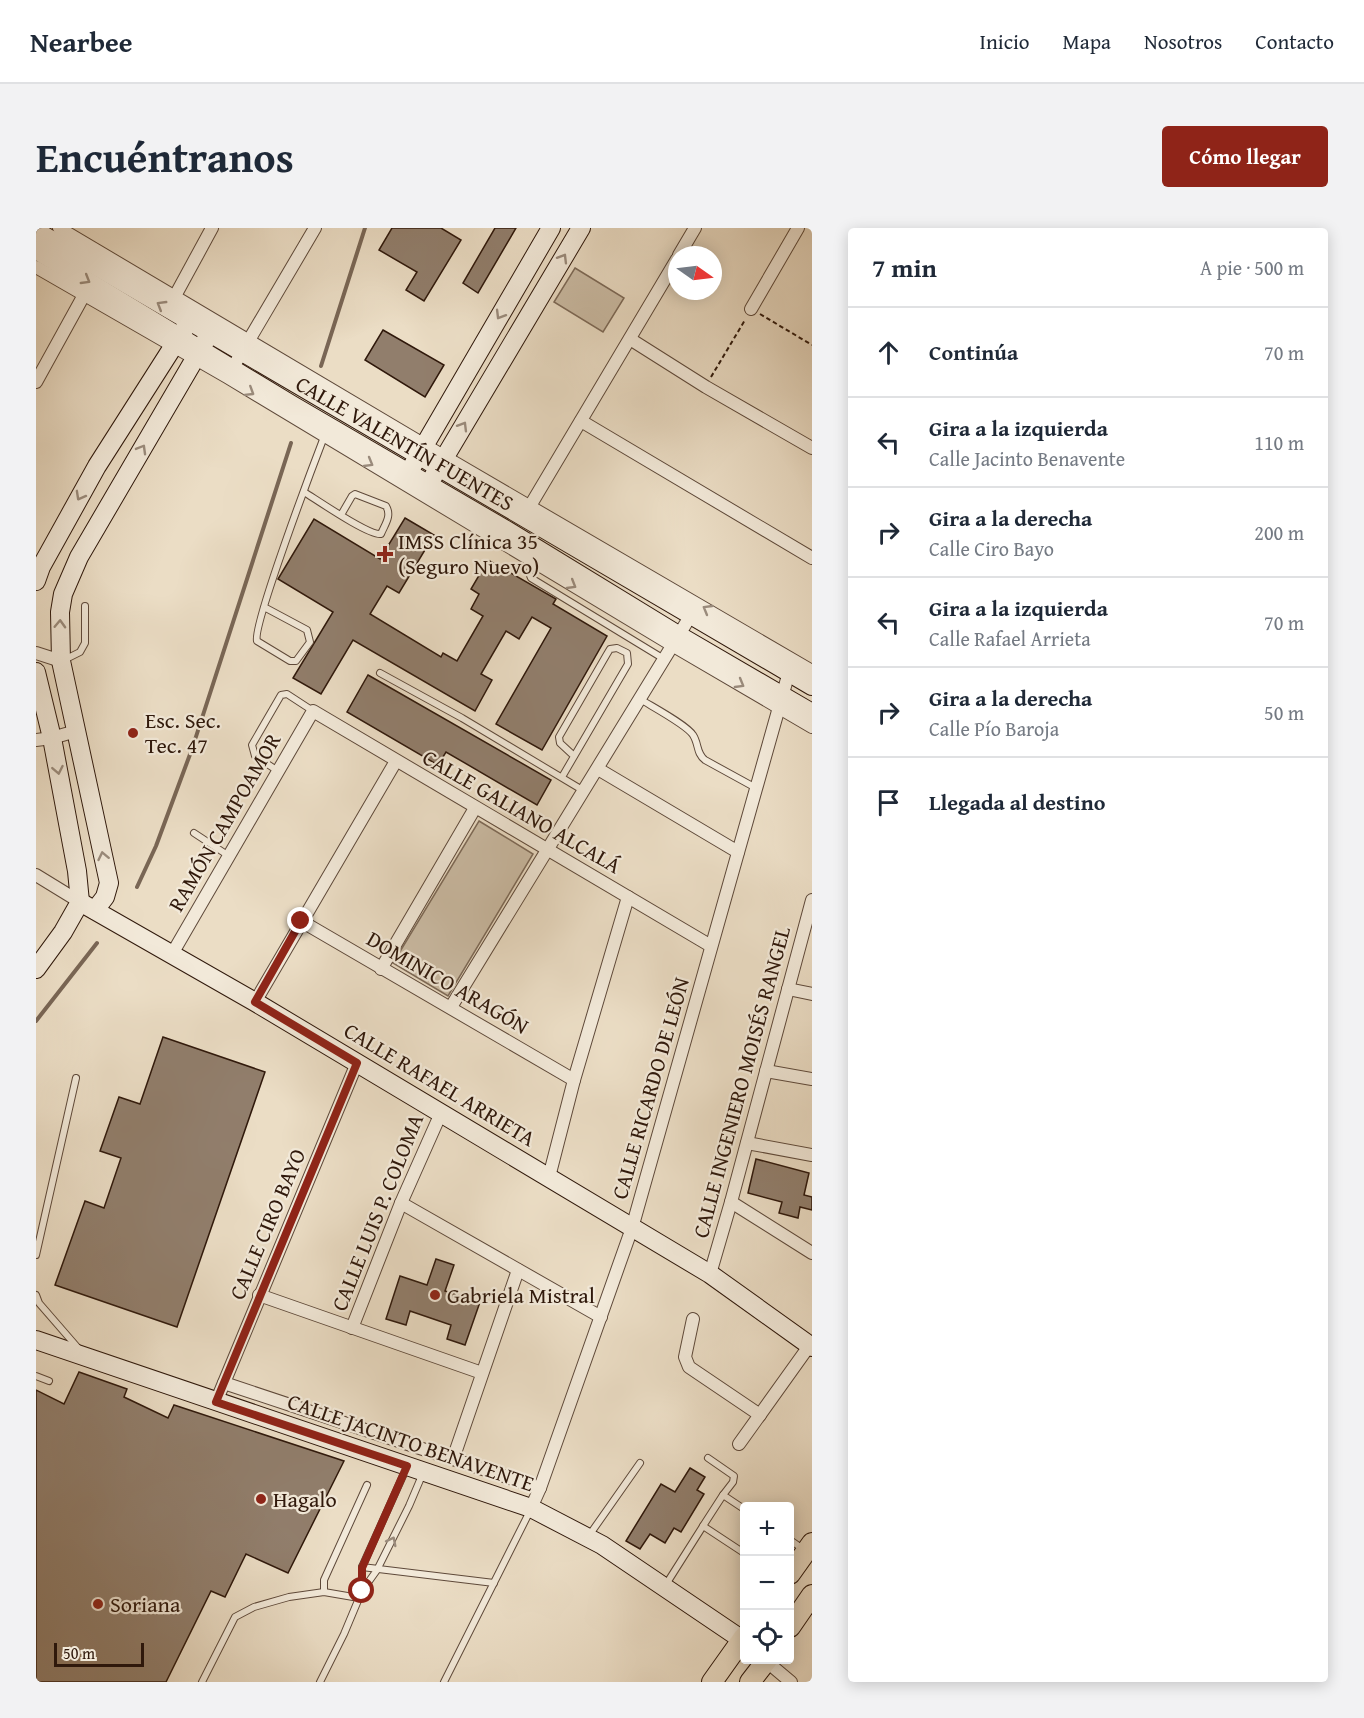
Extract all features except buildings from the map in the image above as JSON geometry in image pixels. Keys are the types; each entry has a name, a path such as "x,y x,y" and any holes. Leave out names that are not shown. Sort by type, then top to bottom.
{"main road":[{"path":"794,1567 809,1547"},
{"path":"794,1621 811,1600"},
{"path":"712,1682 740,1644"},
{"path":"750,1682 763,1664"}],"street":[{"path":"59,228 175,296 238,360 315,228"},
{"path":"175,296 212,228"},
{"path":"406,478 551,228"},
{"path":"425,489 581,228"},
{"path":"684,246 695,228"},
{"path":"751,309 798,228"},
{"name":"CALLE VALENTÍN FUENTES","path":"36,231 180,335"},
{"name":"CALLE VALENTÍN FUENTES","path":"36,250 202,347 305,382 421,450 552,534 812,686"},
{"path":"36,267 84,295 180,335 96,466 41,567 36,581"},
{"path":"530,506 668,274"},
{"path":"36,382 84,295"},
{"path":"630,339 705,387 812,448"},
{"path":"36,969 63,932 88,906 105,897 109,883 61,661 60,612 63,594 79,557 202,347"},
{"name":"CALLE VALENTÍN FUENTES","path":"238,360 290,411 322,431 425,489 675,640 781,701 812,713"},
{"path":"581,421 812,558"},
{"path":"442,463 530,506 812,671"},
{"path":"600,547 614,571"},
{"path":"451,1007 691,615"},
{"path":"36,653 61,661"},
{"path":"36,672 44,739 77,872 88,906"},
{"name":"CALLE RICARDO DE LEÓN","path":"531,1508 632,1228 789,672"},
{"path":"781,701 812,727"},
{"name":"CALLE GALIANO ALCALÁ","path":"313,711 711,946"},
{"name":"RAMÓN CAMPOAMOR","path":"172,954 313,711"},
{"path":"44,739 76,731"},
{"path":"255,1002 396,761"},
{"path":"598,770 738,852"},
{"path":"381,969 476,808"},
{"name":"CALLE RAFAEL ARRIETA","path":"36,875 255,1002 710,1274 811,1344"},
{"path":"549,1177 574,1080 628,897"},
{"name":"CALLE INGENIERO MOISÉS RANGEL","path":"710,1274 812,900"},
{"name":"DOMINICO ARAGÓN","path":"301,921 574,1080"},
{"path":"788,989 812,994"},
{"name":"CALLE CIRO BAYO","path":"216,1402 357,1063"},
{"path":"766,1071 812,1079"},
{"name":"CALLE LUIS P. COLOMA","path":"352,1328 401,1203 441,1113"},
{"path":"747,1143 812,1155"},
{"path":"731,1202 812,1252"},
{"path":"401,1203 600,1317"},
{"path":"453,1459 518,1270"},
{"path":"260,1295 482,1373"},
{"path":"693,1318 685,1357 689,1367 759,1415"},
{"name":"CALLE JACINTO BENAVENTE","path":"36,1340 531,1508 588,1537 740,1636"},
{"path":"739,1444 811,1344"},
{"path":"224,1383 540,1488"},
{"path":"771,1664 791,1682"}],"lane":[{"path":"264,607 308,630 310,642 296,661 290,661 256,639 255,635 264,607 304,492 322,431"},
{"path":"304,492 341,515 373,534 381,534 389,516 389,510 386,506 355,494 341,515"},
{"path":"552,534 529,573 531,578 664,659"},
{"path":"61,661 74,656 82,649 86,636 84,606"},
{"path":"562,777 628,664 627,653 617,648 610,650 607,654 559,737 564,749 574,756"},
{"path":"380,673 462,718 584,791"},
{"path":"278,771 255,756 252,748 281,694 287,694 313,711"},
{"path":"640,699 689,730 699,754 705,760 756,788"},
{"path":"195,833 229,856"},
{"path":"36,1256 76,1078"},
{"path":"36,1295 39,1304 86,1357"},
{"path":"36,1376 50,1381"},
{"path":"664,1586 733,1482 734,1476 708,1458"},
{"path":"588,1537 640,1463"},
{"path":"362,1591 362,1568 416,1468"},
{"path":"320,1682 362,1591 377,1570 409,1506 416,1468"},
{"path":"324,1592 324,1580 368,1485"},
{"path":"723,1495 740,1506"},
{"path":"444,1682 531,1508"},
{"path":"703,1526 740,1550"},
{"path":"794,1542 809,1547"},
{"path":"362,1568 494,1582"},
{"path":"202,1682 235,1617 254,1607 289,1597 324,1592 359,1598"}],"path":[{"path":"705,387 751,309 812,345"}],"shaded area":[{"path":"575,268 624,298 603,332 554,302"},
{"path":"479,821 533,854 448,996 393,963"}],"waterway":[{"path":"321,366 365,228"},
{"path":"137,887 156,846 192,749 291,443"},
{"path":"36,1021 97,943"}],"place":[{"name":"IMSS Clínica 35 (Seguro Nuevo)","path":"385,554"},
{"name":"Esc. Sec. Tec. 47","path":"133,733"},
{"name":"Gabriela Mistral","path":"435,1295"},
{"name":"Hagalo","path":"261,1499"},
{"name":"Soriana","path":"98,1604"}],"route":[{"path":"301,921 255,1002 357,1063 216,1402 407,1466 362,1568 362,1591"}]}
